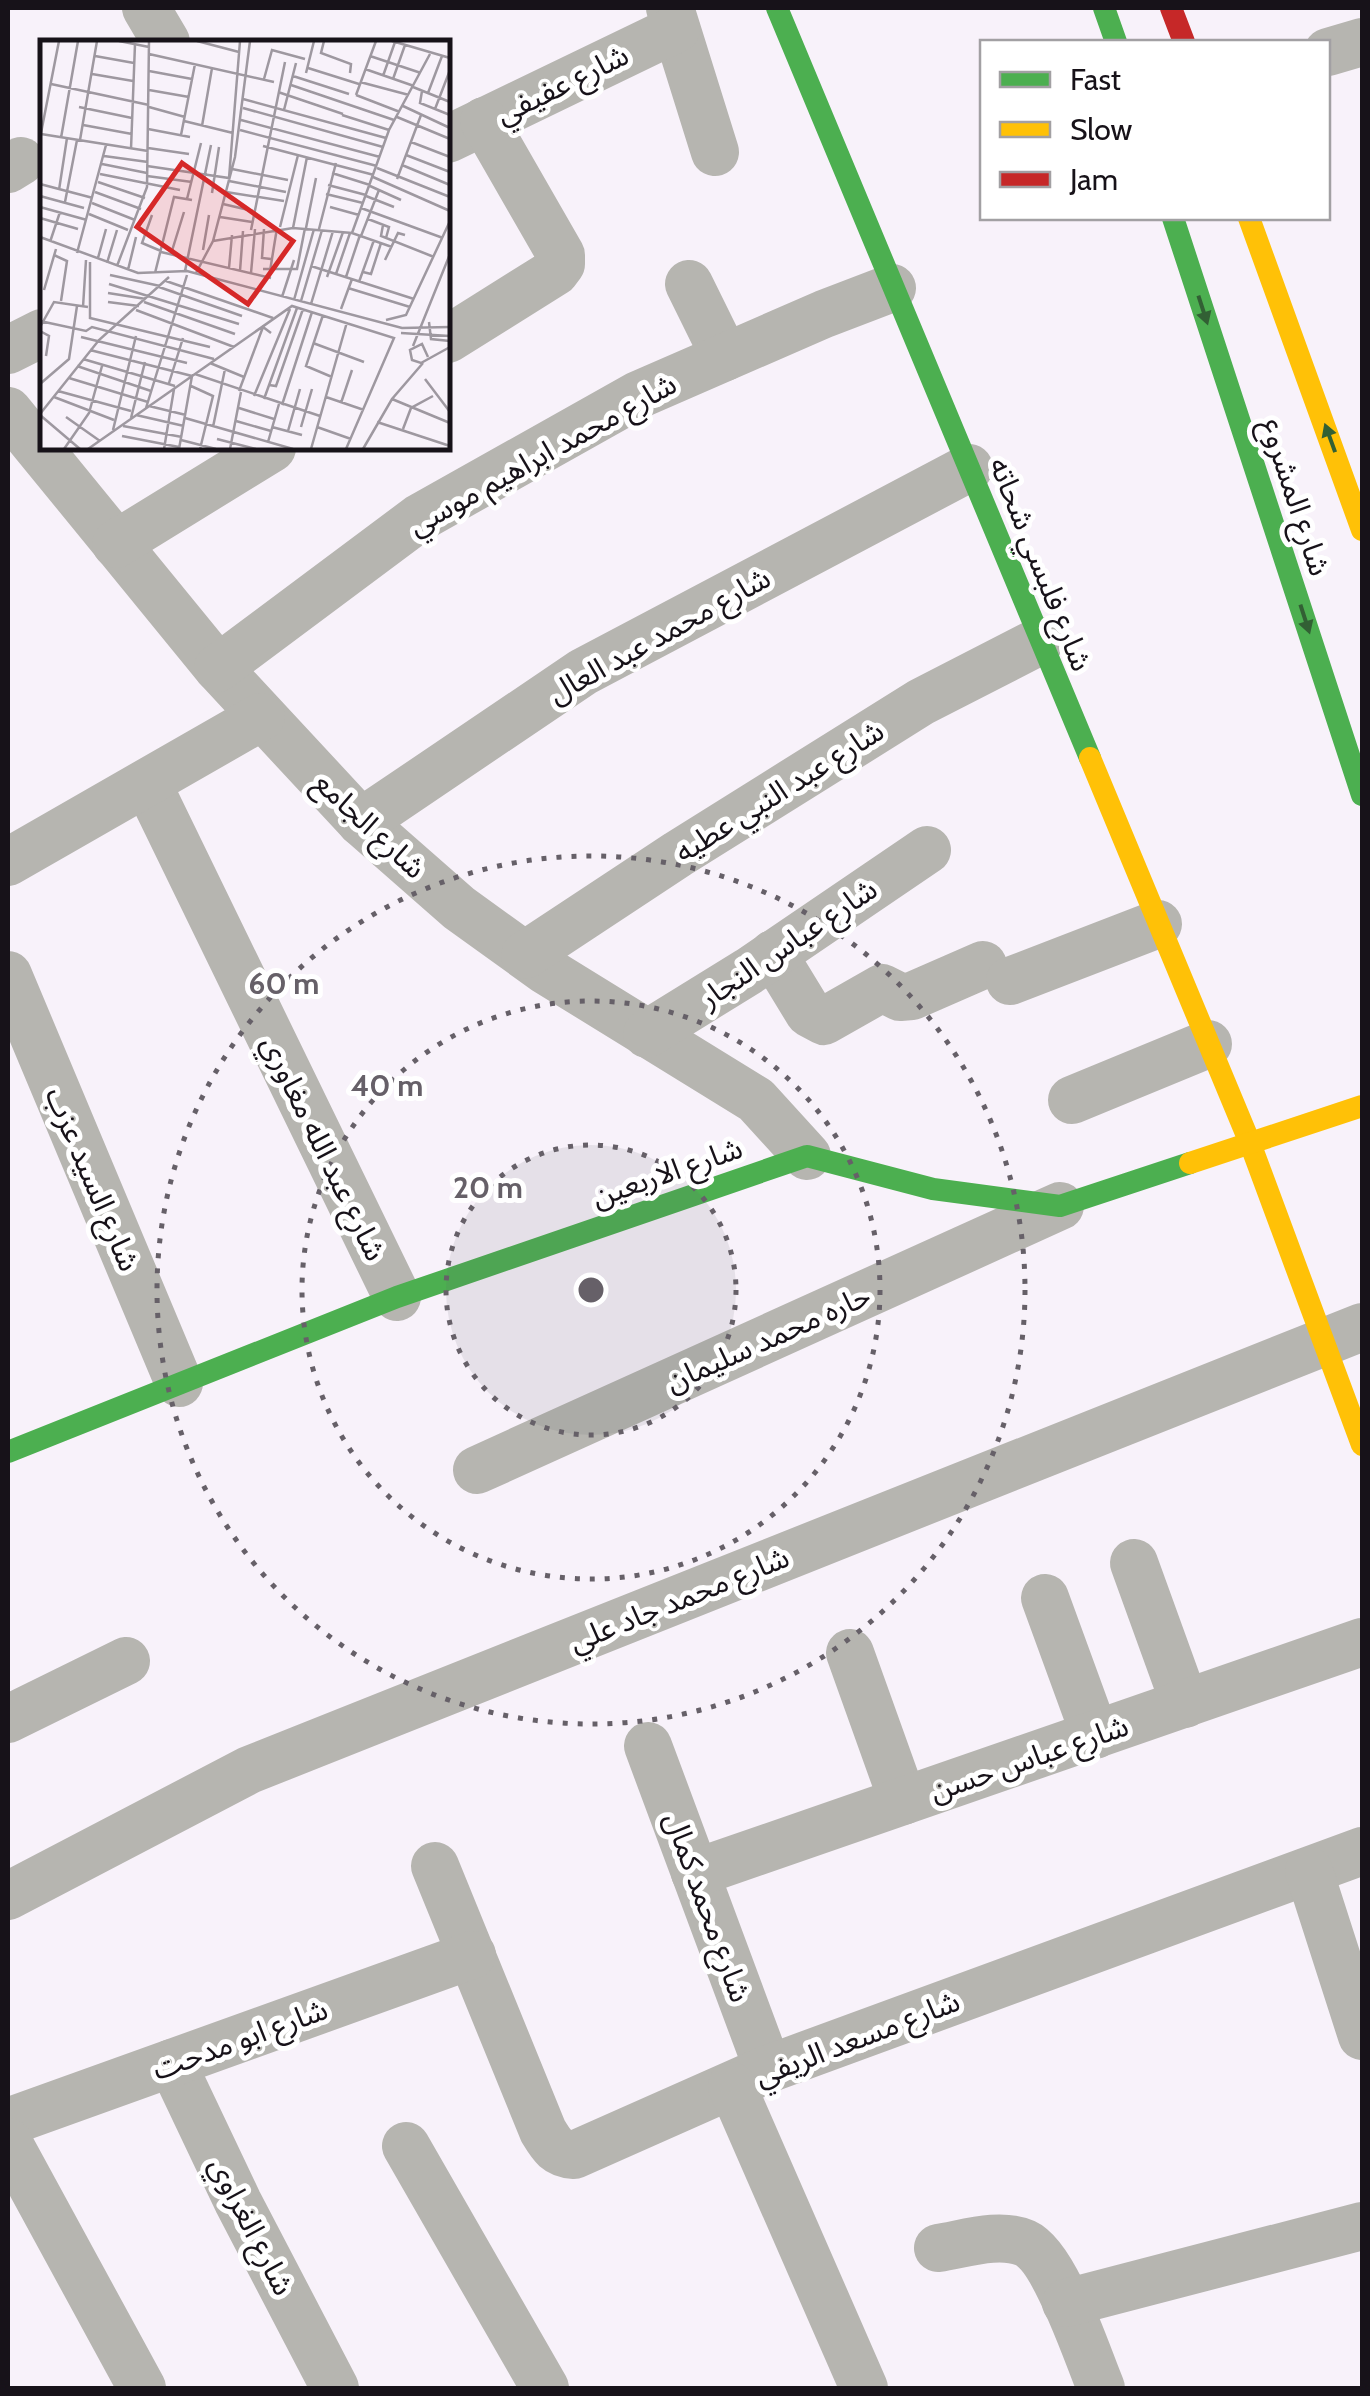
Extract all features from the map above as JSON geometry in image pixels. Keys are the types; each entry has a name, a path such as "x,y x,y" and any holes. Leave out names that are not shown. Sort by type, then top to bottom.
{"street":[{"path":"146,8 165,40"},
{"name":"شارع فلبسي شحاته","path":"777,8 1250,1143 1343,1335 1362,1445"},
{"path":"1104,8 1115,40"},
{"path":"1171,8 1183,40"},
{"path":"673,18 715,152"},
{"name":"شارع عفيفي","path":"466,130 673,18"},
{"path":"1330,51 1362,42"},
{"path":"450,338 555,272 561,264 561,254 466,130"},
{"name":"شارع المشروع","path":"1174,220 1362,795"},
{"name":"شارع المشروع","path":"1249,220 1362,530"},
{"path":"689,284 725,357"},
{"name":"شارع محمد ابراهيم موسي","path":"218,668 420,518 638,395 892,288"},
{"path":"8,350 40,335"},
{"name":"شارع الجامع","path":"8,411 218,668 361,822 460,908 526,955 756,1100 807,1156"},
{"path":"116,544 269,450"},
{"name":"شارع محمد عبد العال","path":"361,822 583,672 969,468"},
{"name":"شارع عبد النبي عطيه","path":"526,955 678,854 922,702 1040,641"},
{"path":"12,849 147,783 261,717"},
{"name":"شارع عبد الله مغاوري","path":"147,783 397,1297"},
{"name":"شارع عباس النجار","path":"647,1034 927,850"},
{"path":"773,954 809,1013 824,1021 882,988 900,996 912,996 1158,924"},
{"name":"شارع السيد عزب","path":"8,975 179,1384"},
{"path":"1072,1100 1208,1044"},
{"path":"807,1156 934,1189 1060,1206 1362,1106"},
{"name":"شارع الاربعين","path":"8,1452 397,1297 807,1156"},
{"name":"حاره محمد سليمان","path":"477,1470 1060,1206"},
{"name":"شارع محمد جاد علي","path":"8,1896 249,1770 1343,1335"},
{"path":"1134,1563 1185,1704"},
{"path":"1045,1598 1095,1735"},
{"name":"شارع عباس حسن","path":"695,1873 1362,1642"},
{"path":"850,1654 904,1801"},
{"path":"8,1719 126,1660"},
{"name":"شارع محمد كمال","path":"648,1746 695,1873 750,2078 864,2388"},
{"name":"شارع مسعد الريفي","path":"472,1955 543,2132 552,2147 562,2154 574,2155 750,2078 1362,1852"},
{"path":"436,1866 472,1955"},
{"path":"1309,1871 1362,2036"},
{"name":"شارع ابو مدحت","path":"8,2122 472,1955"},
{"name":"شارع الغراوي","path":"172,2063 334,2388"},
{"path":"8,2142 20,2194 142,2388"},
{"path":"406,2146 545,2388"},
{"path":"1066,2303 1362,2226"},
{"path":"938,2248 996,2239 1026,2244 1055,2276 1101,2388"}],"traffic: fast":[{"path":"777,8 1090,758"},
{"path":"1104,8 1115,40"},
{"path":"1174,220 1362,795"},
{"path":"8,1452 397,1297 807,1156 933,1189 1060,1206 1190,1163"}],"traffic: slow":[{"path":"1250,220 1362,530"},
{"path":"1090,758 1250,1143 1362,1445"},
{"path":"1190,1163 1362,1106"}],"traffic: jam":[{"path":"1171,8 1183,40"}]}
